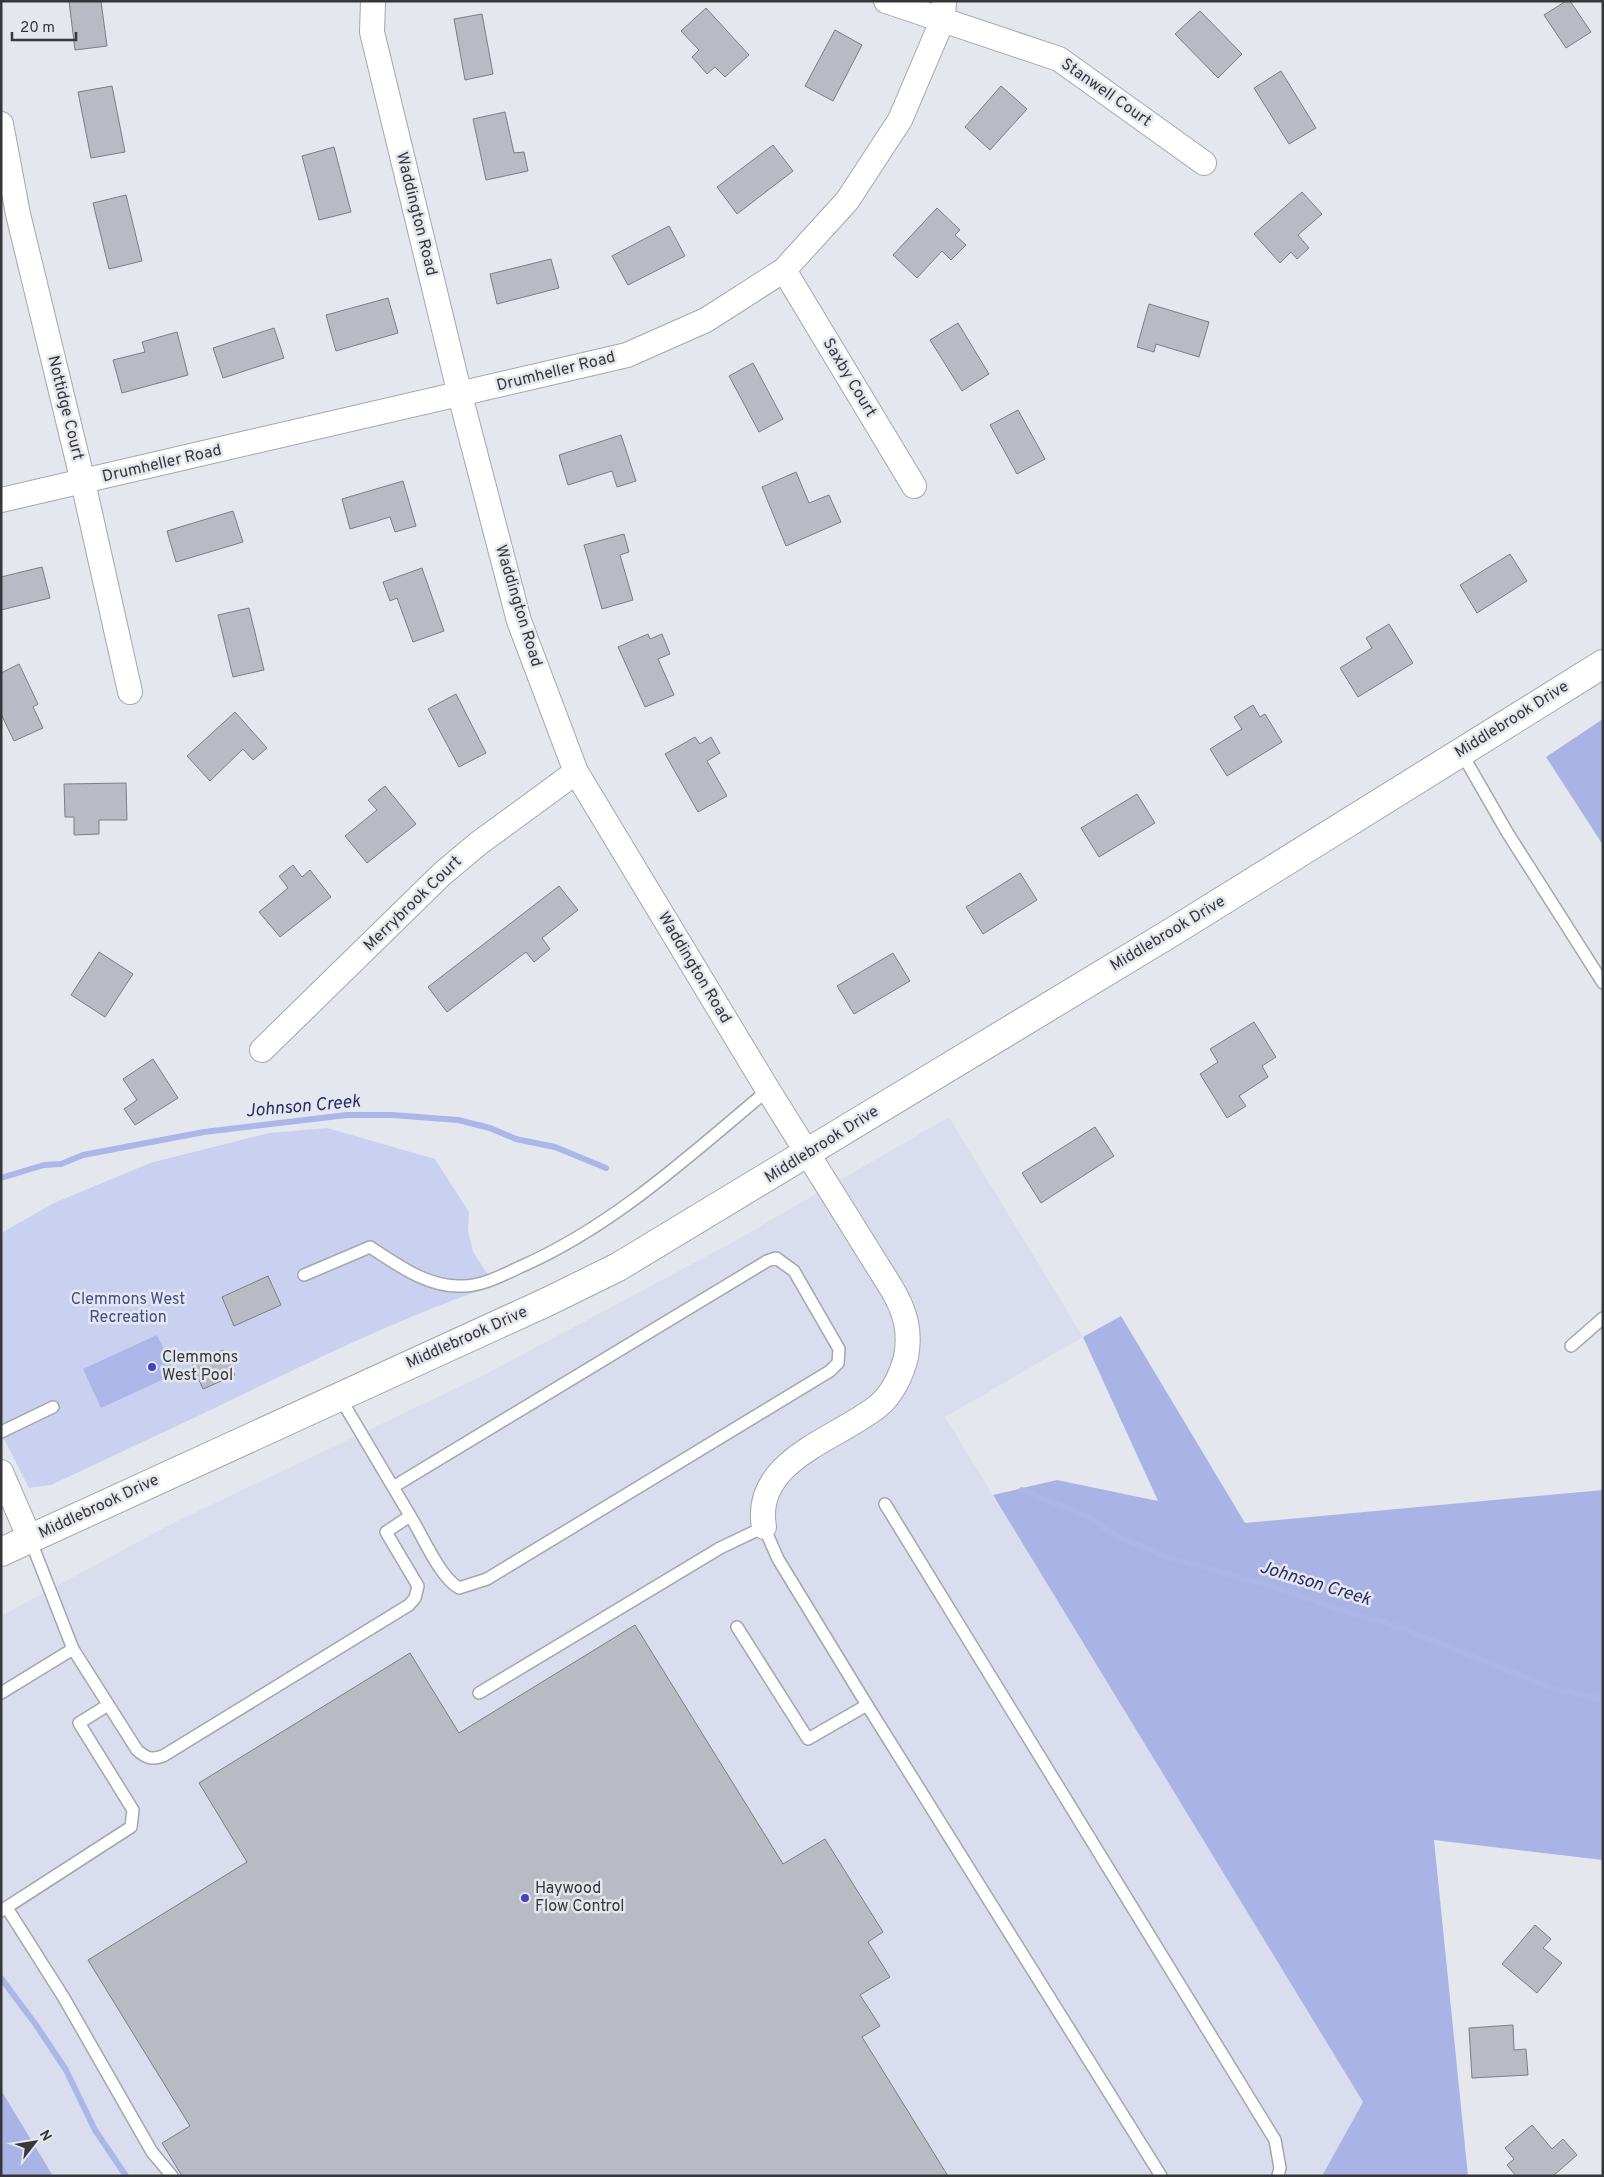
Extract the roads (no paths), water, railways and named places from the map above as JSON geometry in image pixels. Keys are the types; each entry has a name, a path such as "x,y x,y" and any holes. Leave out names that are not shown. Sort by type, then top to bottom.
{"street":[{"name":"Waddington Road","path":"373,1 372,32 460,395 519,621 576,772 768,1090 901,1304 907,1325 908,1347 900,1375 883,1401 864,1416 787,1464 773,1480 762,1506 764,1527"},
{"name":"Stanwell Court","path":"886,1 943,10 1059,59 1204,163"},
{"name":"Drumheller Road","path":"1,500 628,355 706,320 784,270 847,202 900,120 943,10"},
{"name":"Nottidge Court","path":"1,124 18,214 83,482 130,692"},
{"name":"Saxby Court","path":"784,270 914,486"},
{"name":"Middlebrook Drive","path":"1,1552 618,1268 1177,929 1603,664"},
{"name":"Merrybrook Court","path":"262,1050 442,874 479,843 576,772"},
{"path":"1,1472 30,1539"}],"lane":[{"path":"1461,752 1507,832 1603,983"},
{"path":"304,1275 370,1247 412,1273 438,1284 463,1286 506,1273 562,1247 630,1204 768,1090"},
{"path":"339,1396 392,1487 450,1583 459,1588 472,1585 495,1574 830,1371 838,1363 839,1349 794,1271 776,1258 767,1261 392,1487"},
{"path":"1570,1346 1603,1318"},
{"path":"1,1432 53,1407"},
{"path":"885,1504 1275,2140 1280,2168 1278,2176"},
{"path":"30,1539 73,1649 137,1750 144,1757 154,1759 172,1751 392,1615 415,1598 418,1586 386,1532 410,1516"},
{"path":"479,1693 720,1548 764,1527 778,1559 867,1705 1161,2176"},
{"path":"737,1627 808,1739 867,1705"},
{"path":"1,1693 73,1649"},
{"path":"108,1705 78,1722 133,1810 131,1827 4,1909 64,1998 152,2152 172,2176"}],"waterway":[{"name":"Johnson Creek","path":"1,1178 44,1165 61,1164 83,1155 204,1132 347,1115 392,1115 458,1120 490,1128 516,1139 555,1147 606,1168"},
{"name":"Johnson Creek","path":"1022,1490 1089,1517 1115,1535 1166,1557 1268,1585 1356,1615 1385,1622 1550,1687 1603,1700"},
{"path":"1,1978 66,2070 95,2130 126,2176"}],"place":[{"name":"Clemmons West Pool","path":"152,1367"},
{"name":"Haywood Flow Control","path":"525,1898"}],"park label":[{"name":"Clemmons West Recreation","path":"128,1309"}]}
